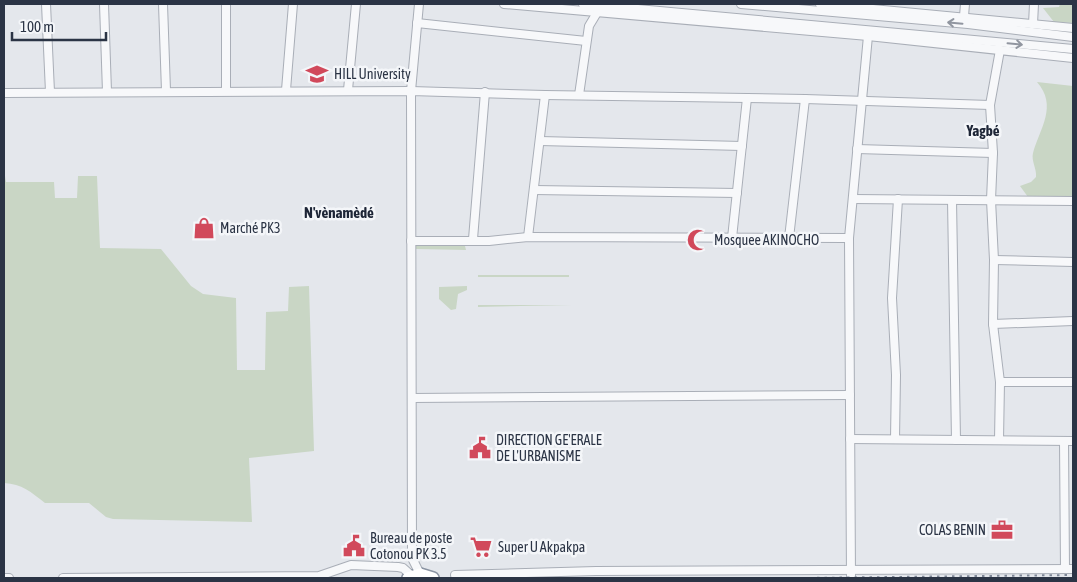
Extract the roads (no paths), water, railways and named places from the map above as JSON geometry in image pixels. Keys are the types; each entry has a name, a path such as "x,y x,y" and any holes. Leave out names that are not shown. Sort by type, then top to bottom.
{"highway":[{"path":"411,577 433,578"}],"street":[{"path":"46,4 50,92"},
{"path":"104,4 107,92"},
{"path":"163,4 166,91"},
{"path":"226,4 226,90"},
{"path":"286,90 293,4"},
{"path":"348,90 356,4"},
{"path":"411,577 411,91 419,4"},
{"path":"504,4 599,7 1073,49"},
{"path":"583,4 587,7 591,20"},
{"path":"741,4 968,24 1073,36"},
{"path":"825,4 1073,28"},
{"path":"964,16 965,4"},
{"path":"1033,24 1034,4"},
{"path":"579,95 586,40 591,20 599,7"},
{"path":"599,7 1073,58"},
{"path":"417,23 586,40"},
{"path":"851,574 849,238 868,36"},
{"path":"1000,50 990,106 993,153 990,200 994,260 993,324 1000,382 1000,440"},
{"path":"4,93 348,90 545,95 805,98 990,106"},
{"path":"473,239 485,92"},
{"path":"528,237 545,95"},
{"path":"732,238 747,98"},
{"path":"789,238 805,98"},
{"path":"540,141 742,146"},
{"path":"858,149 993,153"},
{"path":"534,190 737,193"},
{"path":"853,199 1073,201"},
{"path":"895,439 896,375 892,298 898,199"},
{"path":"952,200 956,440"},
{"path":"411,241 473,239 489,241 528,237 849,238"},
{"path":"994,260 1073,262"},
{"path":"993,324 1073,321"},
{"path":"1000,382 1073,382"},
{"path":"412,398 850,395"},
{"path":"850,439 1073,441"},
{"path":"455,575 616,571 851,574 1069,569 1070,494 1064,441"},
{"path":"63,578 319,576 351,565 403,568 411,577"},
{"path":"4,578 9,578"}],"railway":[{"path":"802,578 1073,575"}],"place":[{"name":"HILL University","path":"317,74"},
{"name":"Marché PK3","path":"204,228"},
{"name":"Mosquee AKINOCHO","path":"698,240"},
{"name":"DIRECTION GE'ERALE DE L'URBANISME","path":"480,448"},
{"name":"COLAS BENIN","path":"1002,530"},
{"name":"Bureau de poste Cotonou PK 3.5","path":"354,546"},
{"name":"Super U Akpakpa","path":"481,547"}],"district":[{"name":"Yagbé","path":"983,130"},
{"name":"N'vènamèdé","path":"339,212"}]}
